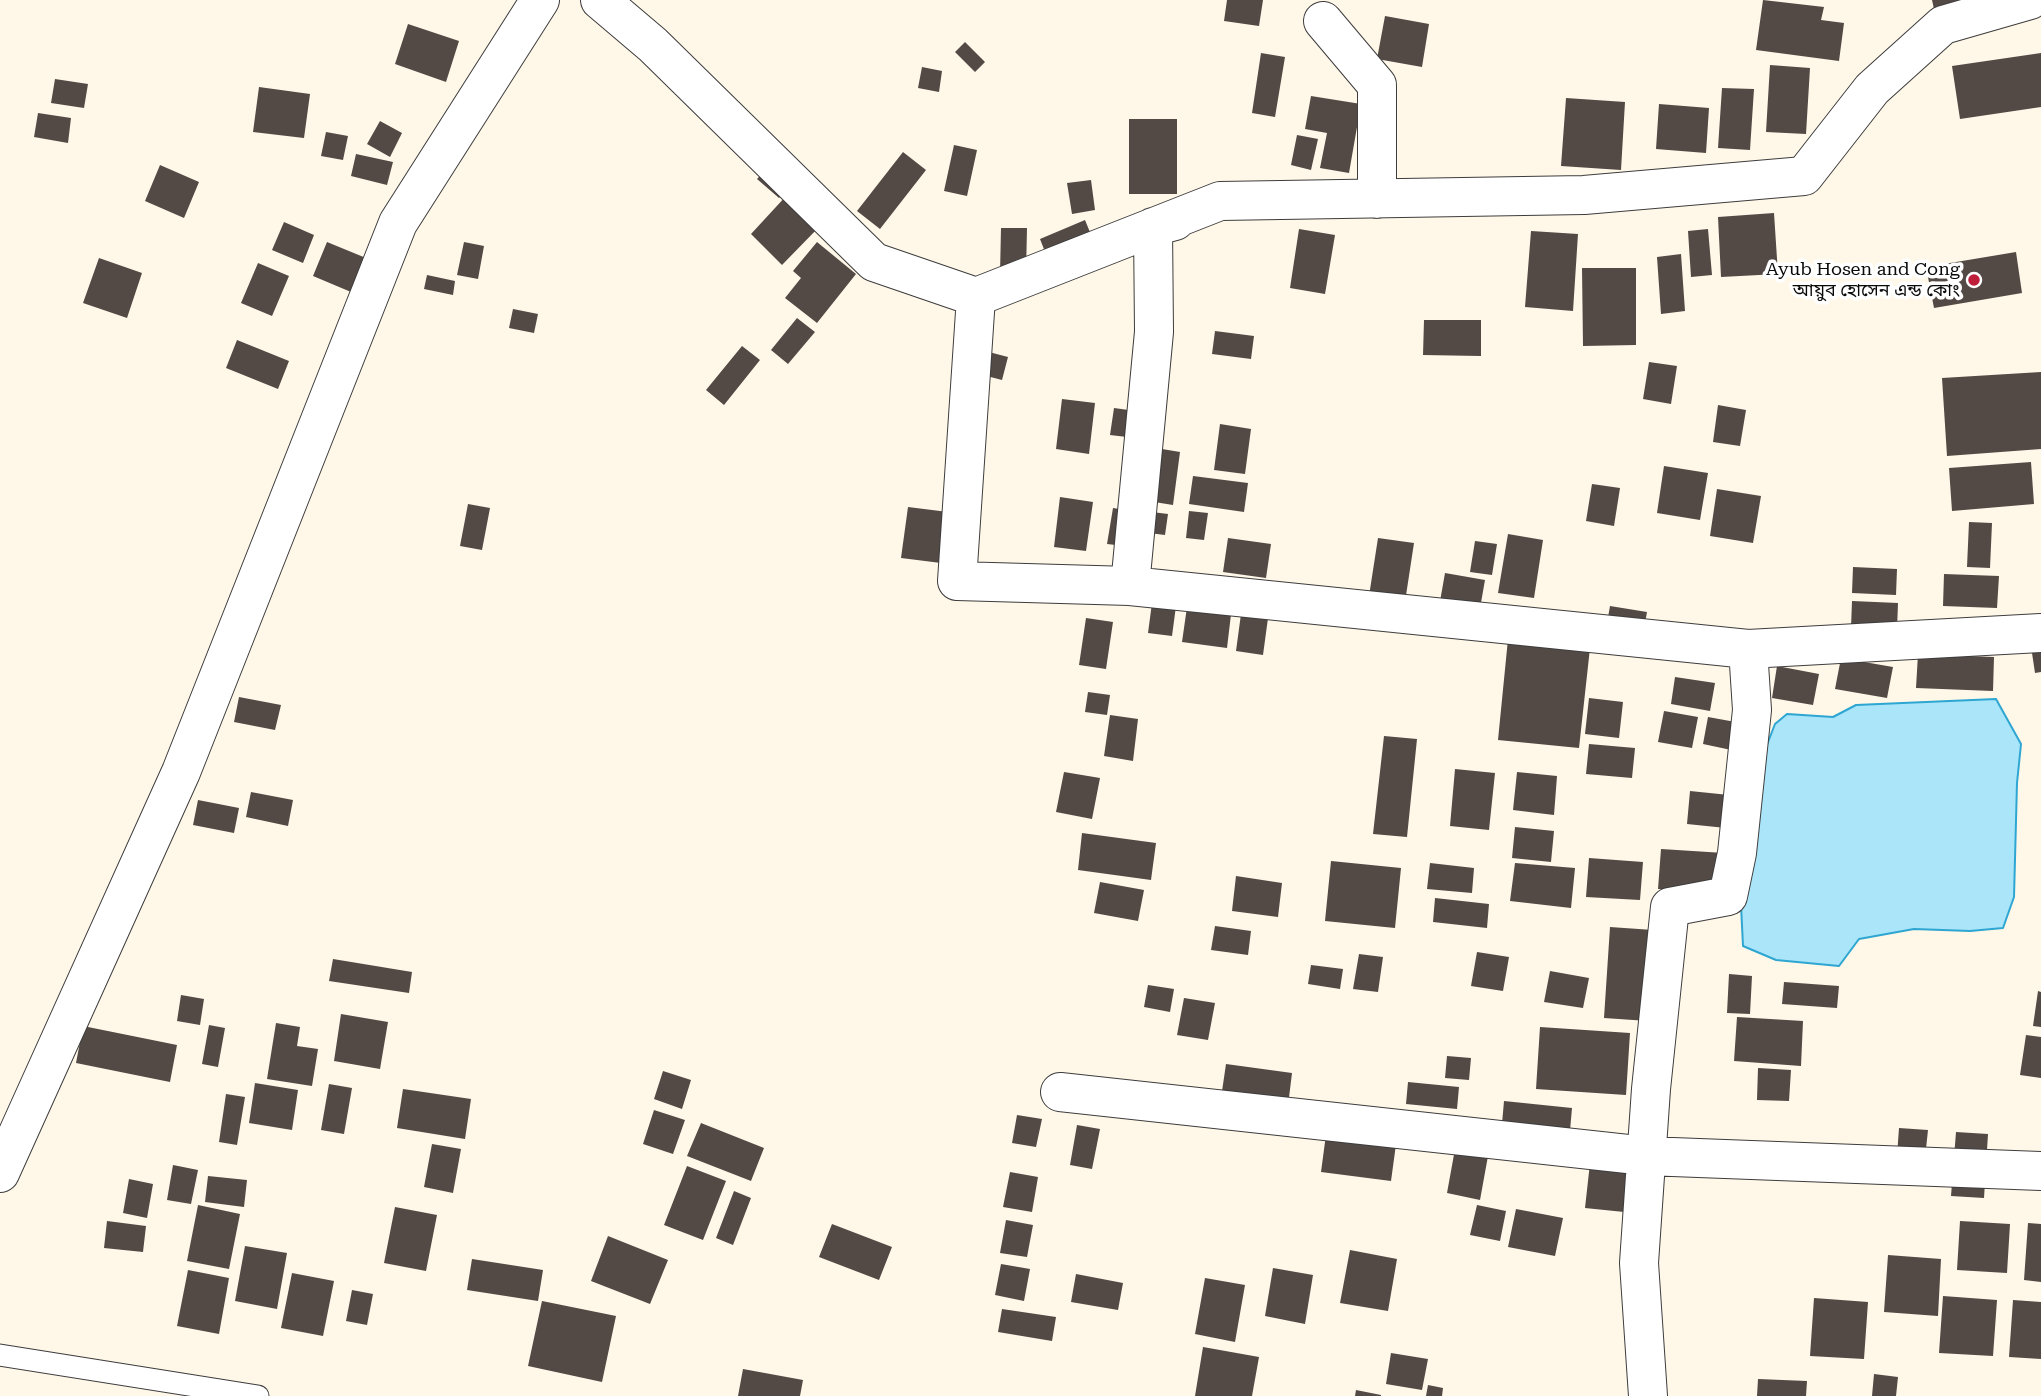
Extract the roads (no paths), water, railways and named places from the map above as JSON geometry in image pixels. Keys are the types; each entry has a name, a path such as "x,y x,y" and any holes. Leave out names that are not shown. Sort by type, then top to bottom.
{"street":[{"path":"600,0 653,45 874,262 976,297 1153,227 1240,201 1584,195 1804,176 1872,89 1943,25 2030,0"},
{"path":"0,1173 181,772 398,223 537,1"},
{"path":"1323,21 1377,85 1377,199"},
{"path":"1130,586 1154,332 1153,227"},
{"path":"976,297 957,581 1130,586 1748,649 2041,633"},
{"path":"1648,1396 1639,1263 1646,1156 1670,907 1728,896 1737,853 1752,710 1748,649"},
{"path":"1060,1092 1646,1156 2041,1171"}],"lane":[{"path":"0,1354 258,1396"}],"water":[{"path":"1996,699 2021,744 2017,783 2014,897 2003,928 1970,931 1914,929 1859,939 1839,966 1776,960 1743,946 1740,885 1763,755 1775,724 1787,714 1833,717 1856,705"}],"place":[{"name":"Ayub Hosen and Cong আয়ুব হোসেন এন্ড কোং","path":"1974,280"}]}
